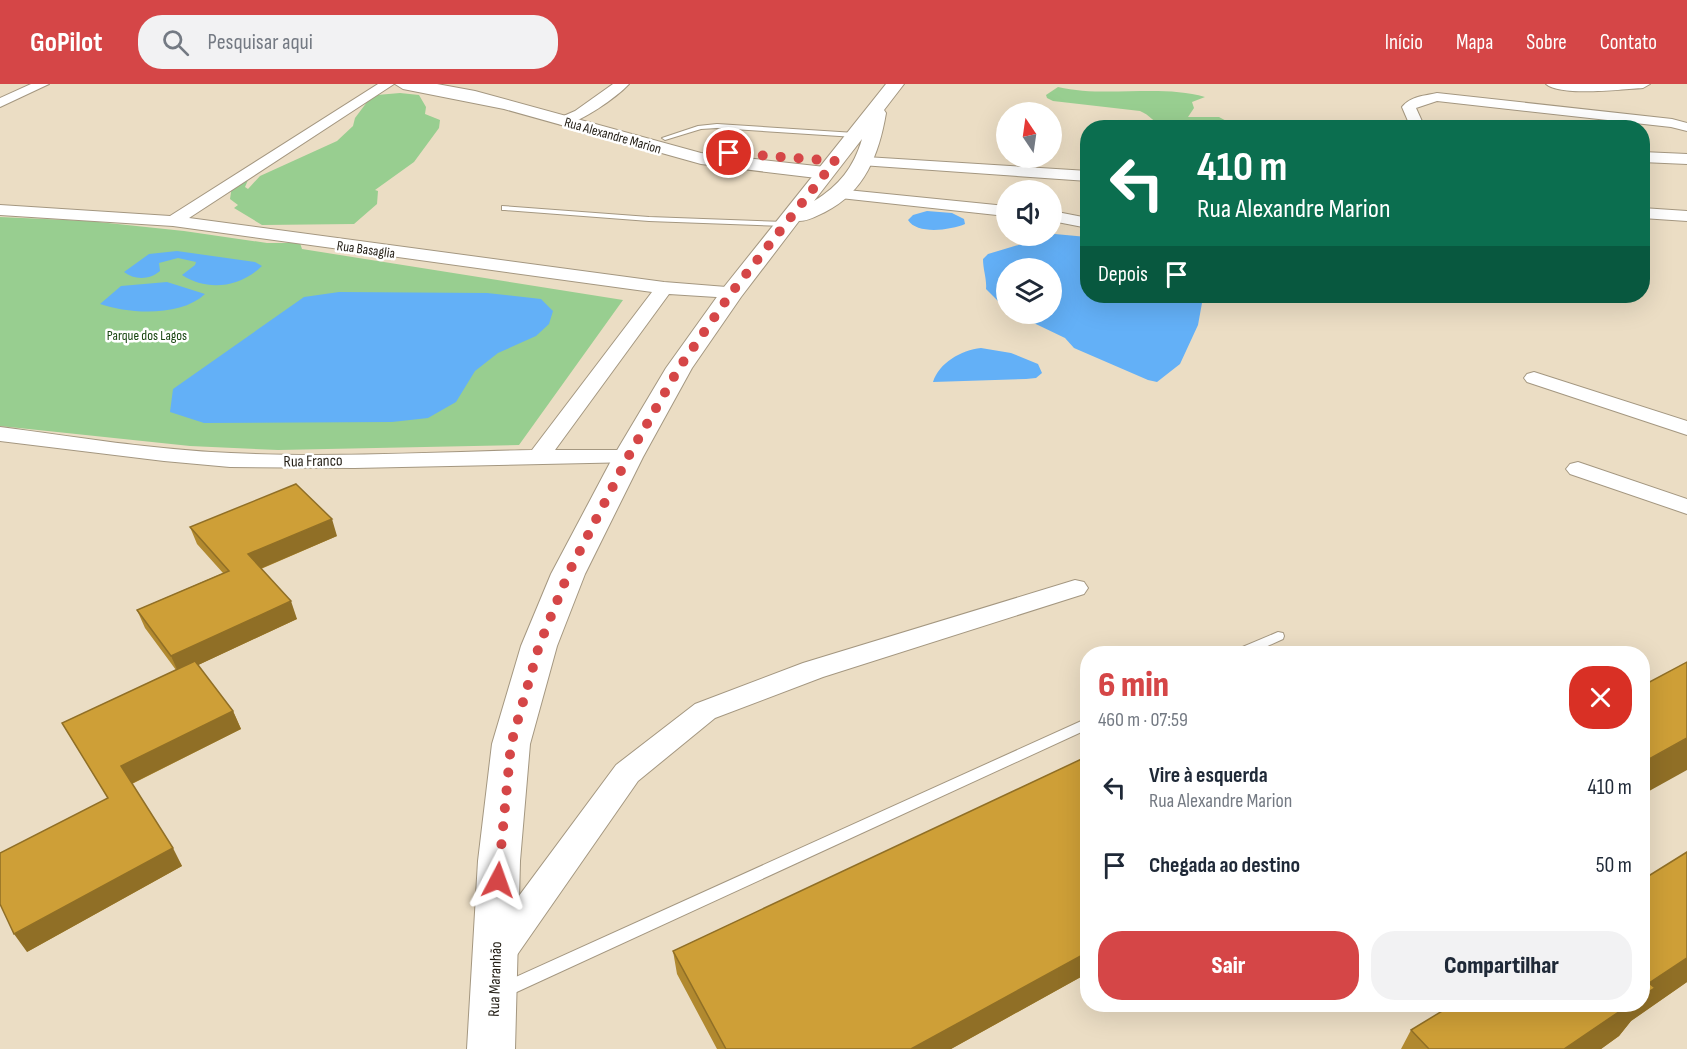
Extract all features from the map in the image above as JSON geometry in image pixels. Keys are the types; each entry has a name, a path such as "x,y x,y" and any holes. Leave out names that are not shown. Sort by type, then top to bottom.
{"main road":[{"name":"Rua Maranhão","path":"491,1049 499,861 511,744 539,646 568,574 628,457 679,368 732,292 895,84"},
{"path":"787,223 821,208 862,168 878,106"},
{"path":"830,167 862,168"}],"street":[{"path":"3,100 42,84"},
{"path":"173,221 387,84"},
{"name":"Rua Alexandre Marion","path":"404,84 463,93 665,138 712,151 830,167"},
{"name":"Rua Alexandre Marion","path":"470,84 685,155 830,167"},
{"path":"572,117 622,84"},
{"path":"1553,84 1585,87 1643,84"},
{"path":"1415,120 1409,107 1417,101 1437,98 1644,120"},
{"path":"1516,106 1524,120"},
{"path":"1650,121 1687,127"},
{"path":"1650,157 1687,159"},
{"path":"862,168 1080,176"},
{"path":"837,194 996,210"},
{"name":"Rua Basaglia","path":"0,210 173,221 664,288 732,292"},
{"path":"1650,214 1687,216"},
{"path":"1062,218 1080,221"},
{"path":"540,455 664,288"},
{"path":"1534,378 1687,428"},
{"name":"Rua Franco","path":"5,439 263,461 540,455 628,457"},
{"path":"1578,469 1687,507"},
{"path":"495,957 541,896 627,773 705,711 813,670 1075,588"}],"lane":[{"path":"665,138 700,127 717,126 855,135"},
{"path":"505,208 650,219 787,223"},
{"path":"1256,646 1278,636"},
{"path":"493,995 1080,727"}],"green space":[{"path":"1058,87 1094,91 1188,93 1205,97 1192,102 1194,108 1188,117 1219,117 1225,120 1154,120 1140,111 1053,101 1046,95"},
{"path":"400,93 419,95 426,107 425,114 440,120 439,128 414,162 375,190 378,191 377,204 354,224 262,225 234,208 238,205 230,199 232,186 248,180 245,187 248,189 260,176 337,141 353,126 355,118 367,102 377,95"},
{"name":"Parque dos Lagos","path":"0,217 89,221 267,243 300,243 302,249 623,300 519,445 278,450 190,446 0,426"}],"water":[{"path":"927,211 952,213 964,219 965,224 935,230 919,228 908,220 913,215"},
{"path":"1062,235 1080,236 1080,303 1202,303 1198,325 1180,364 1157,382 1148,380 1074,348 1065,338 1036,324 1062,324 1062,258 996,258 996,299 986,289 983,259 988,254 1015,246 1062,246"},
{"path":"177,251 255,262 262,266 244,279 223,285 202,284 182,275 196,262 178,258 159,263 160,271 147,277 132,276 124,272 149,254"},
{"path":"167,282 205,294 183,307 169,310 125,310 100,304 121,286"},
{"path":"339,292 487,293 541,299 553,311 549,324 536,336 498,353 475,371 456,402 428,418 392,422 204,423 170,412 173,389 304,297"},
{"path":"981,348 1011,353 1038,364 1042,373 1036,378 1026,379 933,382 946,363 966,351"}],"building":[{"path":"296,484 332,519 248,554 291,601 171,656 137,610 229,571 190,527"},
{"path":"195,661 233,711 121,766 173,848 14,934 0,904 0,853 108,798 62,723"},
{"path":"1687,662 1687,738 1650,759 1650,682"},
{"path":"1080,760 1080,956 911,1049 726,1049 673,951"},
{"path":"1687,852 1687,958 1650,982 1650,875"},
{"path":"1441,1012 1619,1012 1564,1049 1429,1049 1411,1030"}],"route":[{"path":"498,880 511,744 539,646 568,574 628,457 679,368 732,292 835,161 783,159 729,153"}]}
